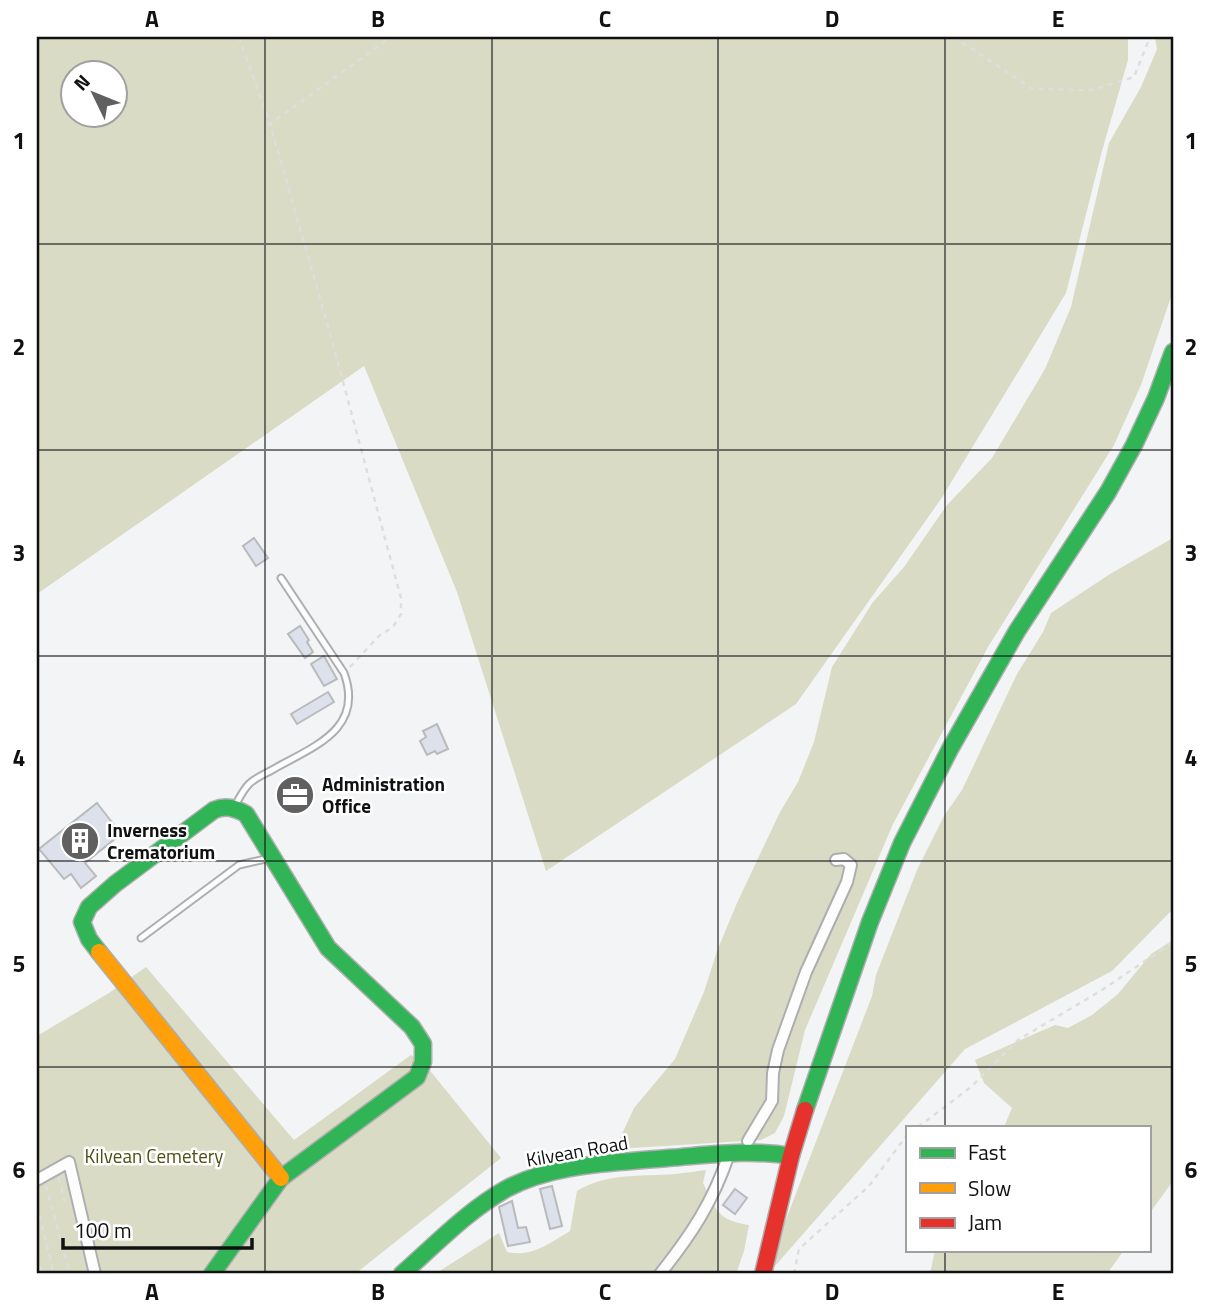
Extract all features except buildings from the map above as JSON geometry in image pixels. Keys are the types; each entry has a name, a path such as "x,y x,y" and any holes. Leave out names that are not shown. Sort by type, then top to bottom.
{"main road":[{"path":"763,1274 791,1156 813,1082 849,979 902,844 950,749 1017,631 1108,492 1134,445 1156,398 1173,352"},
{"path":"212,1274 281,1178 417,1077 422,1062 423,1044 412,1027 328,948 247,814 234,807 222,806 116,884 89,907 82,922 89,939 281,1178"},
{"name":"Kilvean Road","path":"402,1274 482,1206 520,1182 548,1173 623,1163 729,1154 766,1152 791,1156"}],"street":[{"path":"748,1141 772,1101 773,1073 778,1051 818,942 847,882 851,865 844,859 835,860"},
{"path":"660,1274 693,1233 729,1154"},
{"path":"40,1178 69,1162 95,1274"}],"lane":[{"path":"234,807 250,783 329,737 342,724 348,708 349,695 344,673 281,578"},
{"path":"141,938 239,865 272,857"}],"path":[{"path":"239,37 270,124 401,598 401,614 393,627 379,636 344,673"},
{"path":"270,124 391,37"},
{"path":"954,37 1033,89 1092,90 1133,77 1150,37"},
{"path":"919,1126 971,1087 1017,1040 1102,990 1173,942"},
{"path":"794,1274 799,1250 869,1186 906,1136"},
{"path":"40,1178 70,1274"},
{"path":"37,1206 54,1274"},
{"path":"37,1257 42,1274"}],"green space":[{"path":"37,37 1128,37 1128,60 1066,293 941,499 796,704 546,871 457,592 364,366 37,594"},
{"path":"1155,37 1173,37 1173,291 1141,385 1114,445 988,647 893,824 805,1030 784,1116 775,1133 761,1140 615,1149 634,1108 675,1059 704,992 737,903 780,812 798,782 814,742 832,667 873,602 904,567 947,505 992,458 1045,369 1071,307 1109,143 1141,87 1157,49"},
{"path":"1173,538 1173,909 1112,971 965,1049 768,1274 765,1274 872,996 876,975 917,870 944,816 962,790 1017,674 1043,632 1051,613 1110,574"},
{"path":"1173,940 1173,1181 1150,1213 1150,1126 1004,1126 1012,1108 984,1083 975,1060 1055,1025 1068,1028 1092,1015 1118,994 1151,954"},
{"name":"Kilvean Cemetery","path":"146,967 294,1140 411,1055 423,1062 501,1158 355,1274 37,1274 37,1036 109,993"},
{"path":"706,1170 703,1183 719,1212 730,1220 749,1225 736,1274 435,1274 499,1233 507,1252 524,1253 548,1245 570,1231 577,1191 596,1182"},
{"path":"935,1252 1123,1252 1107,1274 930,1274"}],"traffic: fast":[{"path":"805,1110 870,922 902,843 950,749 1017,631 1108,492 1134,445 1156,398 1173,352"},
{"path":"99,952 89,939 82,922 89,907 115,884 214,810 226,807 234,809 246,814 328,948 412,1027 423,1044 423,1062 417,1077 281,1178 212,1274"},
{"path":"402,1274 478,1207 506,1189 544,1174 606,1163 714,1154 760,1153 791,1156"}],"traffic: slow":[{"path":"99,952 281,1178"}],"traffic: jam":[{"path":"763,1274 791,1156 805,1110"}],"place":[{"name":"Administration Office","path":"295,795"},
{"name":"Inverness Crematorium","path":"80,841"}]}
